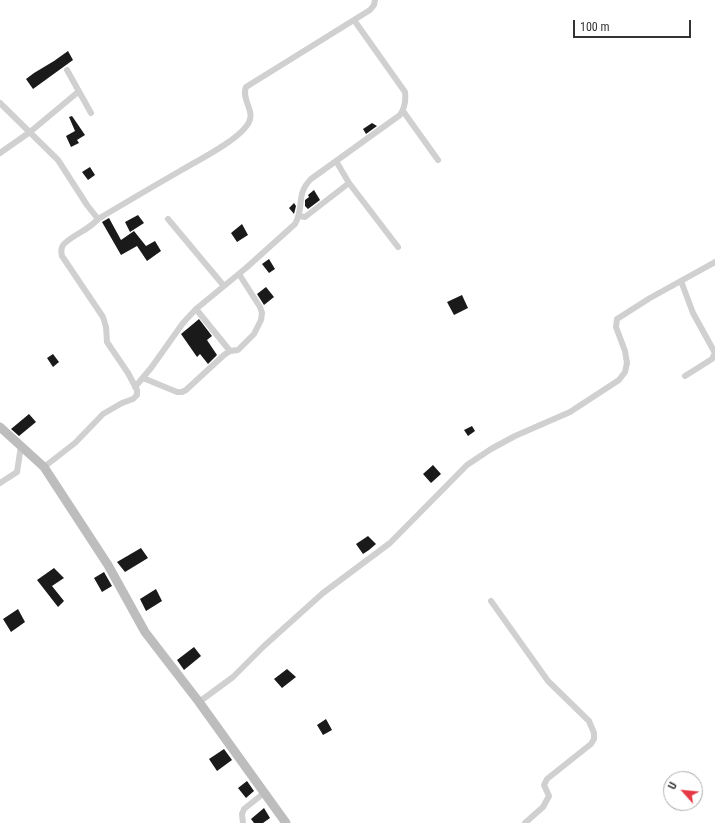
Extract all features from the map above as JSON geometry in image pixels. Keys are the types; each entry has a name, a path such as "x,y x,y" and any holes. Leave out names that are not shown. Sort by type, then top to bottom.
{"street":[{"path":"44,467 75,443 103,414 133,399 137,395 137,390 128,373 108,346 106,327 103,317 62,256 61,252 65,244 98,219 221,147 241,132 250,120 251,115 244,91 246,87 370,10 374,5 375,0"},
{"path":"135,387 151,368 182,323 196,309 239,274 295,224 300,216 300,197 306,184 311,178 400,115 403,111 406,101 405,92 354,20"},
{"path":"67,70 91,113"},
{"path":"0,153 30,132 78,92"},
{"path":"0,103 58,160 87,205 98,219"},
{"path":"403,111 438,160"},
{"path":"336,161 349,183 398,247"},
{"path":"300,216 305,217 349,183"},
{"path":"168,219 224,286"},
{"path":"199,702 233,677 264,646 323,593 390,543 466,465 491,449 516,436 570,412 619,380 625,372 628,363 616,326 617,319 715,262"},
{"path":"143,378 182,392 230,351 238,350 254,334 261,320 262,313 260,307 239,274"},
{"path":"680,282 692,313 715,353 712,359 685,376"},
{"path":"196,309 230,351"},
{"path":"0,427 44,467 108,565 145,632 199,702 286,823"},
{"path":"0,483 17,472 21,446"},
{"path":"490,601 540,670 559,692 584,714 593,728 594,733 594,738 586,749 547,779 544,785 549,796 546,802 525,823"},
{"path":"243,823 242,814 244,809 264,792"}],"building":[{"path":"68,51 73,60 33,89 26,79"},
{"path":"72,116 85,135 77,140 79,143 71,147 66,136 75,131 69,117"},
{"path":"372,123 377,126 366,134 363,129"},
{"path":"90,167 95,175 88,180 82,172"},
{"path":"314,190 320,200 308,209 305,206 305,200"},
{"path":"294,203 296,206 294,214 289,208"},
{"path":"138,215 144,223 130,232 125,222"},
{"path":"109,218 121,240 134,231 146,246 155,241 161,251 147,261 137,246 121,255 102,222"},
{"path":"242,224 248,235 237,242 231,233"},
{"path":"269,259 275,269 269,273 262,264"},
{"path":"266,287 274,297 264,305 257,294"},
{"path":"462,295 468,308 454,315 447,302"},
{"path":"199,319 212,336 207,340 217,355 208,364 200,354 197,357 181,334"},
{"path":"53,354 59,362 53,367 47,358"},
{"path":"29,414 36,422 19,436 11,429"},
{"path":"472,426 475,431 468,436 464,430"},
{"path":"433,465 441,474 431,483 423,474"},
{"path":"368,536 376,544 363,554 356,544"},
{"path":"141,548 148,558 125,572 117,562"},
{"path":"54,568 64,578 52,586 64,601 58,607 37,580"},
{"path":"104,572 112,586 102,592 94,578"},
{"path":"156,589 162,601 146,611 140,599"},
{"path":"18,609 25,622 11,632 3,619"},
{"path":"194,647 201,656 184,670 177,660"},
{"path":"287,669 296,677 282,688 274,679"},
{"path":"326,719 332,730 323,735 317,725"},
{"path":"224,749 232,760 217,771 209,759"},
{"path":"247,781 254,791 246,798 238,788"},
{"path":"264,808 270,818 263,823 254,823 251,819"}]}
